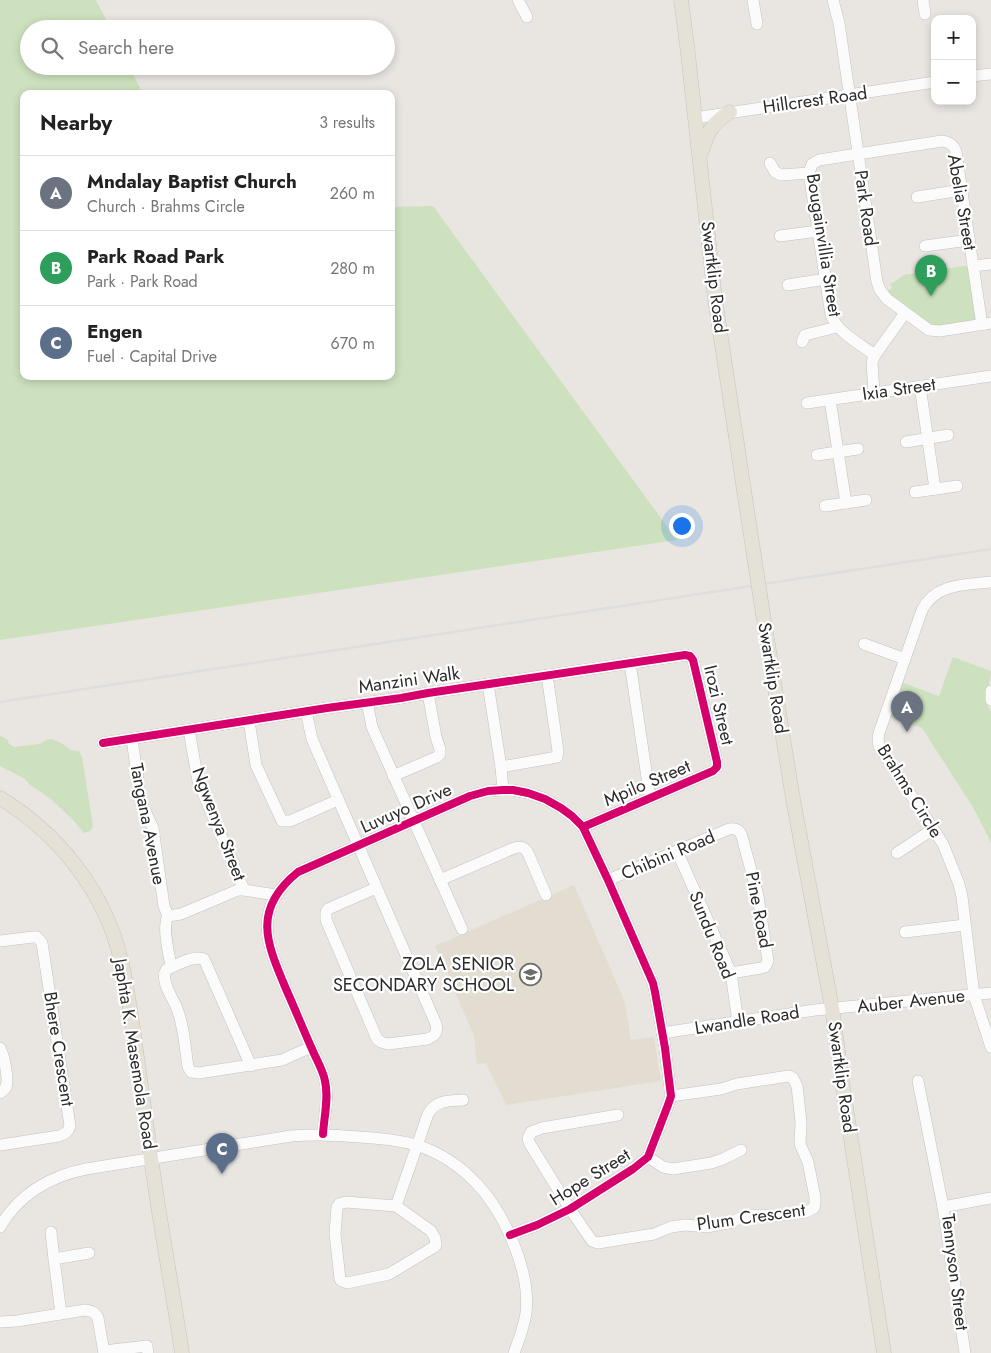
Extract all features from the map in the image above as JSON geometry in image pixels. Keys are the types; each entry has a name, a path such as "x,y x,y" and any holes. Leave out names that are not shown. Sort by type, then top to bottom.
{"main road":[{"name":"Swartklip Road","path":"681,0 688,45 715,298 792,800 832,1008 884,1353"},
{"path":"700,157 708,133 718,120 730,112"},
{"name":"Japhta K. Masemola Road","path":"0,798 26,815 61,848 93,891 111,929 127,988 151,1158 182,1353"}],"street":[{"path":"518,0 527,17"},
{"path":"754,0 757,24"},
{"name":"Park Road","path":"833,0 839,23 877,282 883,295 926,329 933,331 986,324"},
{"path":"923,0 925,14"},
{"path":"976,76 991,74"},
{"name":"Hillcrest Road","path":"695,118 931,83"},
{"name":"Abelia Street","path":"858,154 946,142 952,145 955,150 973,266 986,324"},
{"name":"Bougainvillia Street","path":"858,154 819,160 812,164 809,173 831,315 838,326 874,354"},
{"path":"770,163 775,172 780,175 809,173"},
{"path":"917,197 962,190"},
{"path":"780,236 818,231"},
{"path":"926,246 969,240"},
{"path":"973,266 991,264"},
{"path":"788,285 826,280"},
{"path":"874,393 872,362 874,354 905,313"},
{"path":"802,342 805,335 838,326"},
{"name":"Ixia Street","path":"807,403 991,376"},
{"path":"920,386 935,489"},
{"path":"830,400 846,503"},
{"path":"906,442 948,435"},
{"path":"818,455 858,449"},
{"path":"915,492 957,486"},
{"path":"825,506 866,500"},
{"name":"Brahms Circle","path":"991,582 948,588 931,597 922,610 879,733 878,743 933,829 946,852 959,884 974,994 991,1047"},
{"path":"864,644 905,659"},
{"name":"Manzini Walk","path":"103,743 630,662 684,655 690,656"},
{"name":"Irozi Street","path":"690,656 693,660 717,762"},
{"path":"630,662 650,798"},
{"path":"501,767 557,757 558,751 547,675"},
{"path":"488,684 503,790"},
{"path":"991,691 991,700"},
{"path":"393,776 437,758 440,754 428,693"},
{"path":"367,702 372,727 462,929"},
{"path":"306,711 312,739 436,1024 437,1030 433,1037 388,1044 378,1039 326,920 328,909 376,888"},
{"path":"249,721 254,760 282,821 290,821 338,800"},
{"name":"Ngwenya Street","path":"189,730 198,781 244,890"},
{"name":"Tangana Avenue","path":"132,739 141,802 152,828 164,906 168,916 166,920 167,971 165,982 181,1020 189,1070 199,1073 251,1066"},
{"name":"Mpilo Street","path":"583,827 712,772 717,767 717,762"},
{"name":"Luvuyo Drive","path":"323,1134 326,1089 322,1072 272,954 267,927 271,905 286,882 298,872 470,796 488,791 503,790 528,793 545,799 572,816 583,827 656,992 662,1033"},
{"name":"Pine Road","path":"728,829 733,828 737,830 742,837 758,896 768,961 761,968 731,973"},
{"name":"Chibini Road","path":"608,880 728,829"},
{"path":"897,853 933,829"},
{"path":"440,880 514,848 523,847 528,853 546,895"},
{"name":"Sundu Road","path":"677,851 731,973 738,1022"},
{"path":"168,916 181,914 232,892 244,890 276,895"},
{"path":"905,932 966,925"},
{"name":"Bhere Crescent","path":"0,941 33,937 40,939 42,942 70,1126 65,1134 59,1136 0,1145"},
{"path":"167,971 198,957 204,959 251,1066 282,1060 311,1047"},
{"name":"Auber Avenue","path":"832,1008 991,993"},
{"name":"Lwandle Road","path":"662,1033 832,1008"},
{"name":"Hope Street","path":"510,1235 537,1225 570,1209 648,1157 671,1096 662,1033"},
{"path":"0,1048 3,1053 7,1084 0,1093"},
{"name":"Plum Crescent","path":"570,1209 590,1239 598,1243 654,1234 671,1227 685,1225 707,1227 732,1222 744,1216 757,1214 775,1216 806,1212 814,1208 815,1198 808,1162 800,1144 801,1122 797,1086 793,1078 789,1076 782,1077 737,1084 721,1089 671,1096"},
{"path":"918,1081 943,1207"},
{"path":"396,1206 432,1107 444,1102 463,1100"},
{"path":"570,1209 530,1144 529,1136 531,1132 542,1128 618,1114"},
{"path":"0,1227 10,1212 35,1190 55,1178 86,1169 291,1136 323,1134 396,1141 417,1146 439,1155 460,1169 478,1185 493,1205 510,1235 519,1257 526,1296 524,1323 514,1353"},
{"path":"648,1157 663,1167 673,1169 711,1163 741,1150"},
{"name":"Tennyson Street","path":"964,1353 943,1207 991,1198"},
{"path":"346,1202 396,1206 431,1231 436,1245 389,1274 348,1282 342,1281 340,1279 335,1241 337,1207 339,1204 346,1202"},
{"path":"51,1232 62,1314"},
{"path":"54,1259 89,1253"},
{"path":"0,1322 85,1310 92,1311 98,1318 104,1352 147,1346 148,1353"}],"shaded area":[{"name":"ZOLA SENIOR SECONDARY SCHOOL","path":"574,885 625,1002 631,1040 654,1037 661,1081 506,1105 486,1063 477,1064 474,1036 435,946"}],"green space":[{"path":"0,0 96,0 106,20 20,20 20,75 134,75 141,90 20,90 20,380 395,380 395,207 433,206 677,540 0,640"},
{"path":"970,265 976,320 936,328 884,293 892,288 890,284 903,275"},
{"path":"953,657 991,671 987,701 991,712 991,843 974,809 922,728 889,717 901,682 939,696"},
{"path":"0,736 7,739 9,744 14,747 39,744 52,739 71,750 79,751 82,757 93,826 90,831 84,833 52,800 31,786 25,779 0,766"}],"railway":[{"path":"0,702 991,549"}],"cycle path":[{"path":"103,743 428,693 685,655 690,656 693,660 717,767 713,771 583,827"},
{"path":"323,1134 327,1094 324,1077 279,972 269,941 267,927 274,899 283,886 298,872 470,796 488,791 513,790 545,799 572,816 583,827 653,983 665,1048 671,1096 648,1157 633,1169 570,1209 537,1225 510,1235"}],"place":[{"name":"Park Road Park","path":"931,296"},
{"name":"Mndalay Baptist Church","path":"907,732"},
{"name":"ZOLA SENIOR SECONDARY SCHOOL","path":"530,974"},
{"name":"Engen","path":"222,1174"}]}
